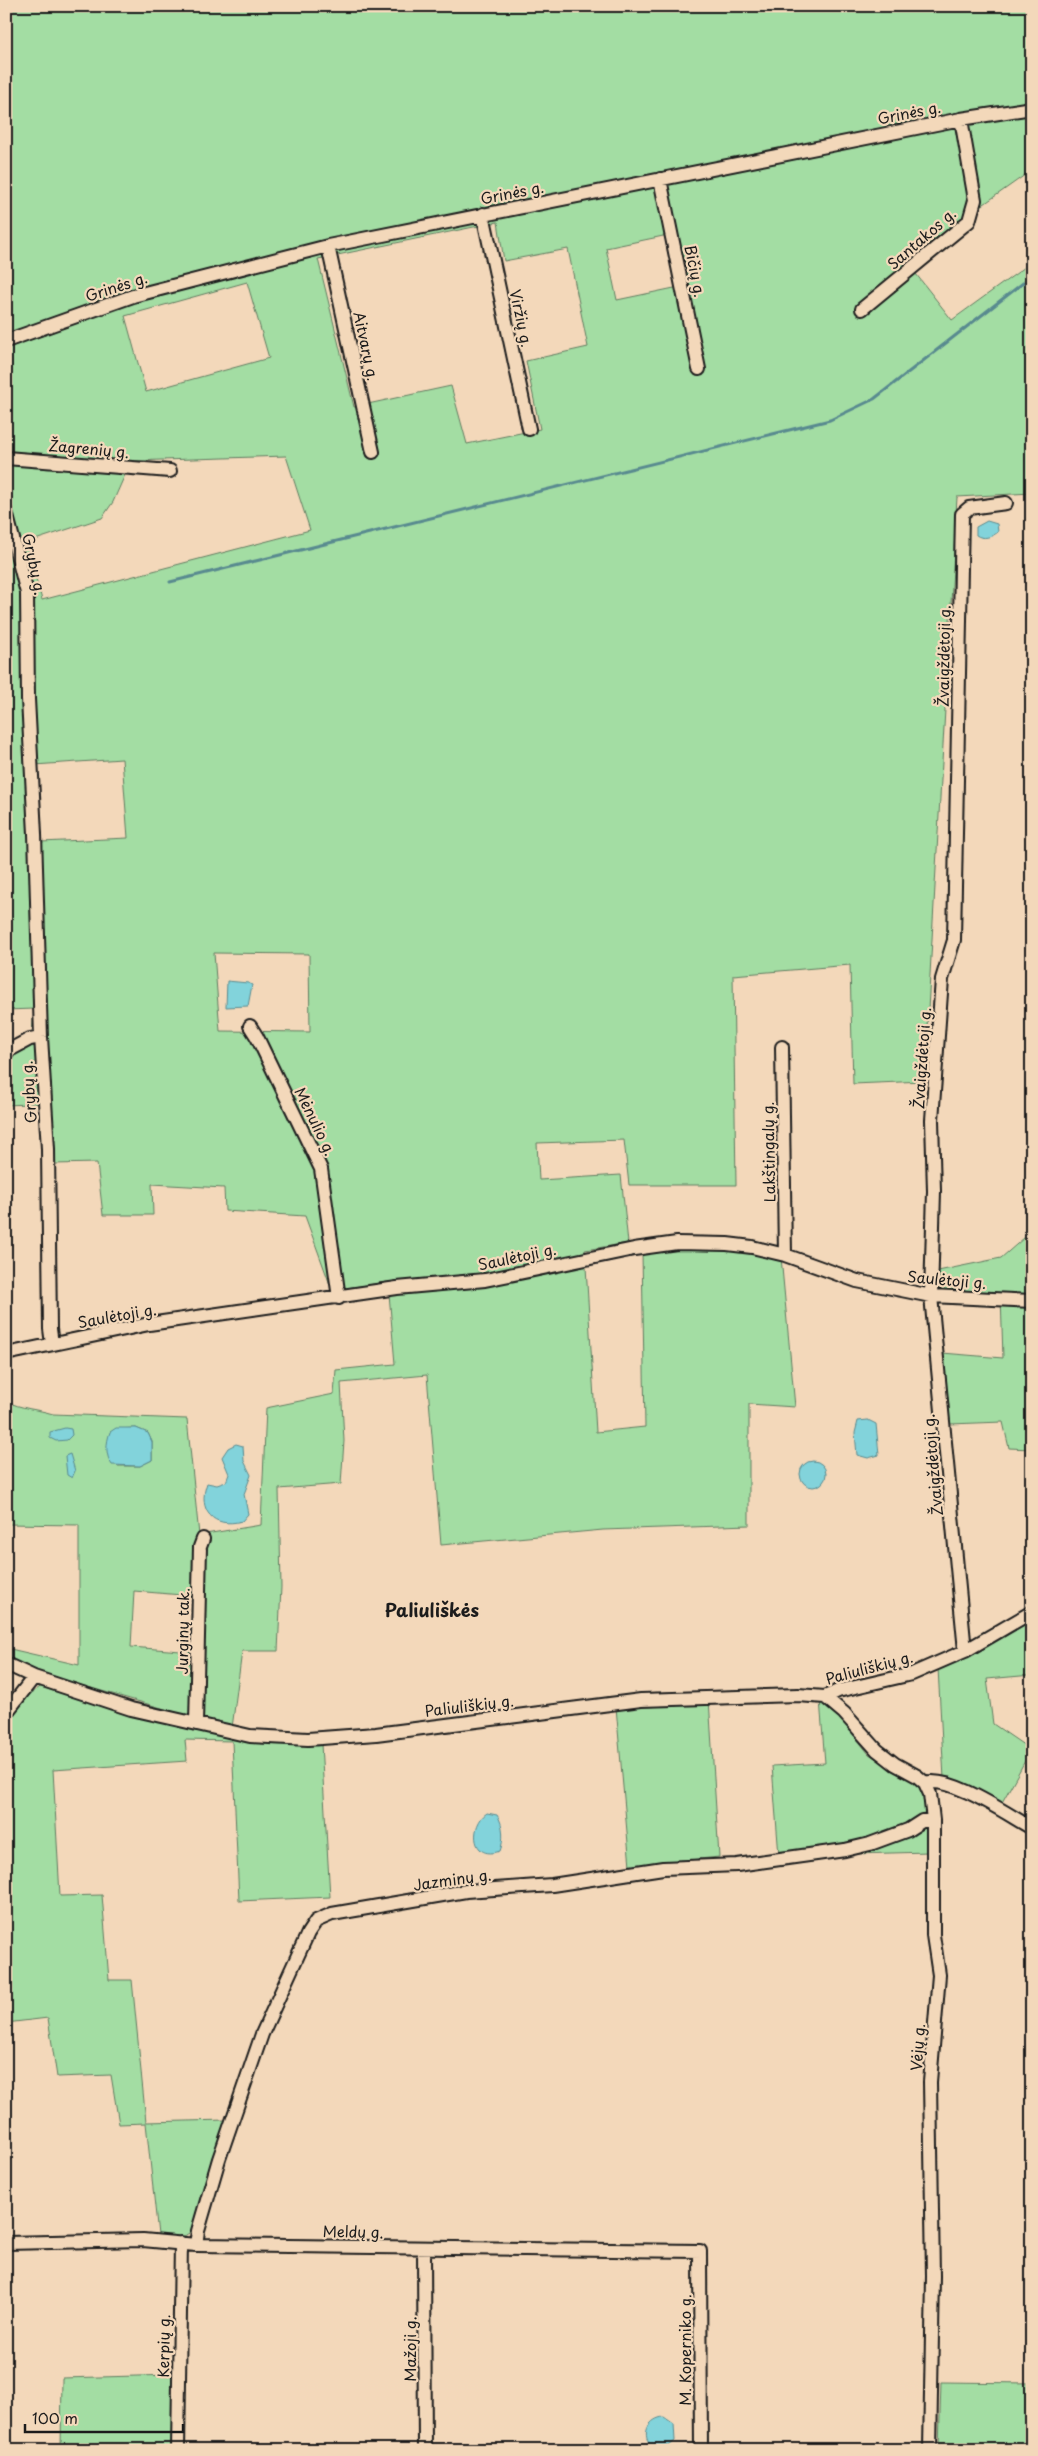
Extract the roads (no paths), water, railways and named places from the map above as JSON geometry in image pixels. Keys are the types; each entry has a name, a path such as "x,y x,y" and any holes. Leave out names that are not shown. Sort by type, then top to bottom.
{"street":[{"name":"Grinės g.","path":"6,341 133,296 328,246 961,118 1032,108"},
{"name":"Santakos g.","path":"862,309 969,221 975,200 961,118"},
{"name":"Bičių g.","path":"660,179 699,370"},
{"name":"Viržių g.","path":"483,214 529,428"},
{"name":"Aitvarų g.","path":"328,246 373,452"},
{"name":"Žagrenių g.","path":"6,458 170,471"},
{"name":"Žvaigždėtoji g.","path":"964,1652 931,1296 934,1192 932,1120 942,979 954,940 962,514 969,508 1006,503"},
{"name":"Grybų g.","path":"6,512 27,593 28,699 35,834 41,1036 48,1149 50,1329 52,1344"},
{"name":"Mėnulio g.","path":"250,1026 258,1037 321,1169 339,1298"},
{"path":"6,1052 30,1039 41,1036"},
{"name":"Lakštingalų g.","path":"782,1047 786,1255"},
{"name":"Saulėtoji g.","path":"6,1354 149,1324 339,1298 396,1288 485,1280 634,1249 677,1244 726,1244 752,1247 786,1255 857,1281 931,1296 1032,1301"},
{"name":"Jurginų tak.","path":"196,1724 200,1547 203,1539"},
{"name":"Paliuliškių g.","path":"6,1664 34,1677 105,1702 250,1736 308,1739 376,1734 641,1700 798,1694 825,1697 838,1691 912,1674 964,1652 1032,1612"},
{"path":"6,1713 34,1677"},
{"path":"825,1697 844,1713 877,1750 925,1783 937,1782 960,1789 1032,1828"},
{"name":"Vėjų g.","path":"925,1783 930,1794 932,1820 933,1935 939,1975 930,2082 933,2276 930,2450"},
{"name":"Jazminų g.","path":"196,2245 198,2230 219,2159 262,2034 308,1933 316,1922 332,1914 466,1891 552,1885 663,1868 737,1865 845,1850 870,1844 908,1830 922,1821 932,1820"},
{"name":"Meldų g.","path":"6,2243 143,2240 196,2245 700,2251"},
{"name":"Kerpių g.","path":"178,2450 181,2243"},
{"name":"Mažoji g.","path":"424,2248 425,2450"},
{"name":"M. Koperniko g.","path":"700,2251 701,2450"}],"water":[{"path":"987,521 997,524 998,532 987,537 976,535 976,527"},
{"path":"227,981 252,985 248,1006 226,1007"},
{"path":"868,1420 876,1424 879,1455 868,1458 857,1455 855,1433 858,1421"},
{"path":"65,1428 71,1429 72,1435 67,1440 56,1441 50,1438 50,1432"},
{"path":"116,1428 136,1428 148,1433 152,1442 152,1460 140,1466 112,1465 107,1449 110,1432"},
{"path":"236,1444 243,1446 244,1461 251,1475 244,1494 248,1514 242,1521 232,1523 216,1520 210,1515 206,1509 204,1493 207,1483 217,1485 226,1482 229,1474 222,1457 228,1448"},
{"path":"70,1454 75,1471 72,1478 67,1475 65,1456"},
{"path":"813,1461 822,1465 826,1474 822,1483 813,1487 804,1483 800,1474 804,1465"},
{"path":"487,1813 497,1815 501,1823 503,1838 500,1851 490,1853 478,1847 476,1833 478,1825 481,1818"},
{"path":"664,2417 674,2424 675,2441 669,2446 650,2445 646,2435 648,2426 655,2420"}],"waterway":[{"path":"170,582 830,420 874,399 1032,276"}],"district":[{"name":"Paliuliškės","path":"432,1609"}]}
